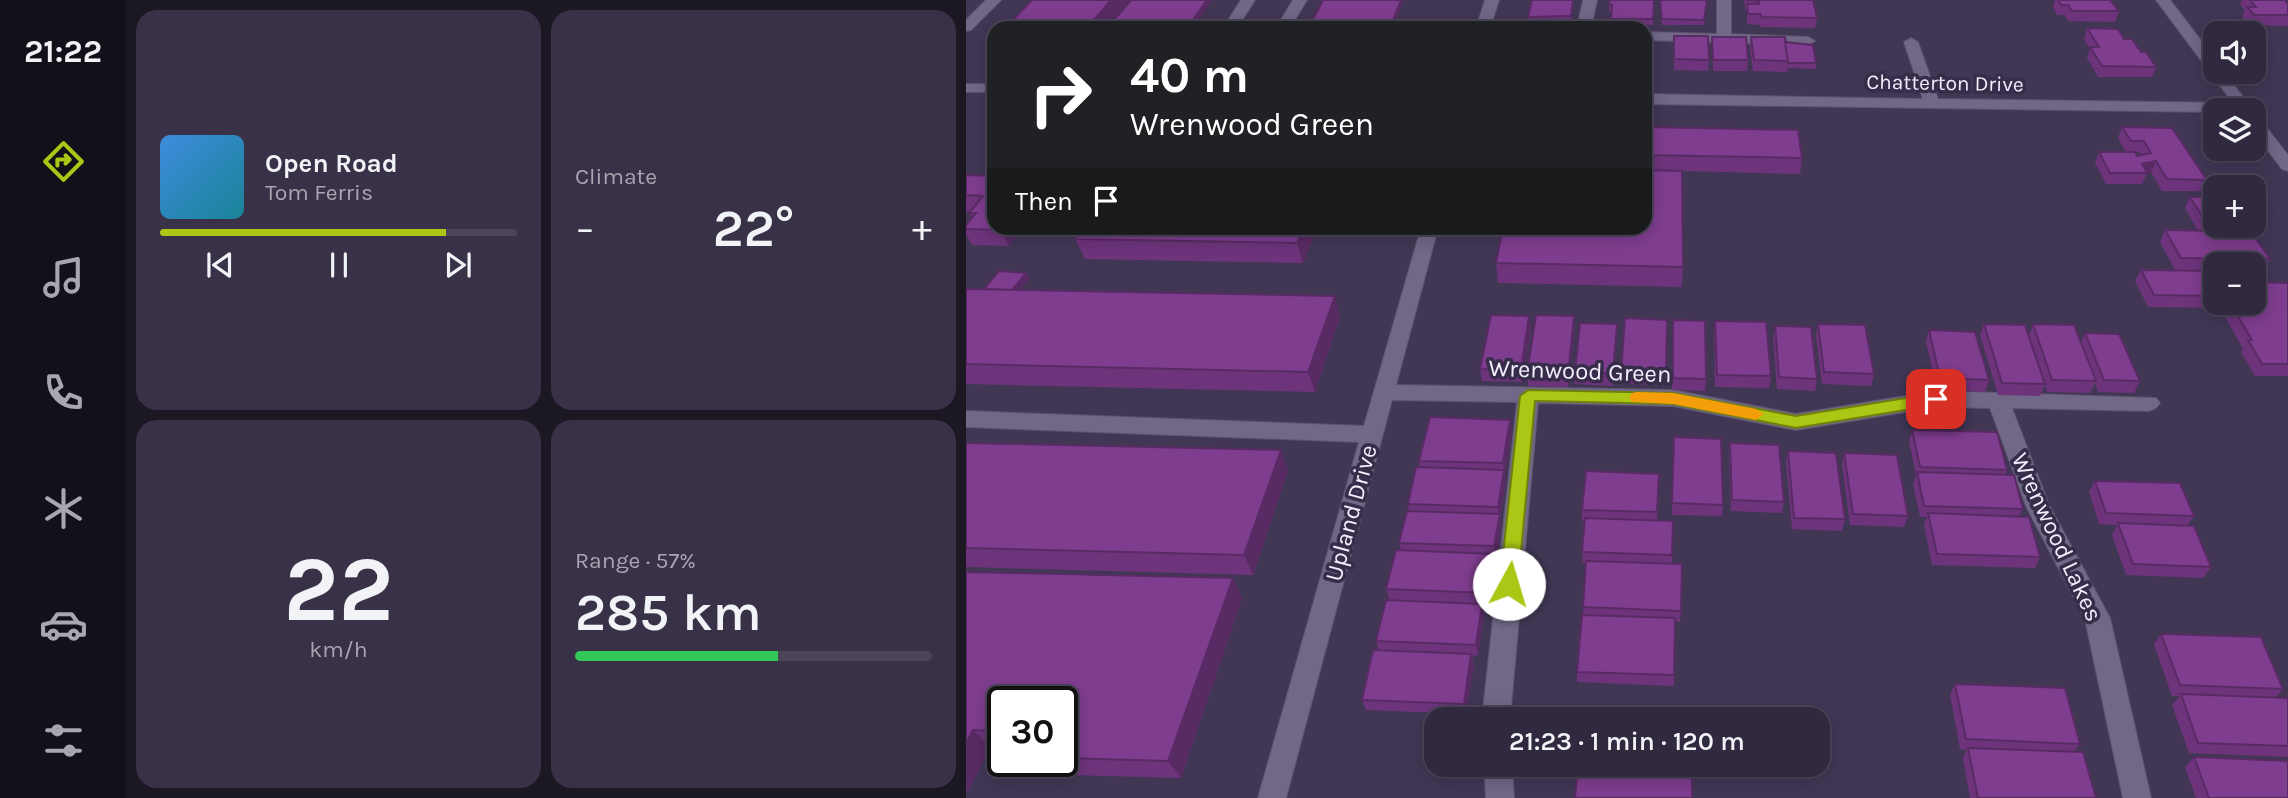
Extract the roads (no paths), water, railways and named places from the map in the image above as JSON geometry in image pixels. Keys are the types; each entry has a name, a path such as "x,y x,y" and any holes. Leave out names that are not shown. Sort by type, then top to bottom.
{"street":[{"path":"966,27 994,0"},
{"path":"1234,21 1248,0"},
{"path":"1287,21 1300,0"},
{"path":"1485,21 1492,0"},
{"path":"1586,21 1590,0"},
{"path":"1724,0 1724,38"},
{"path":"2163,0 2203,54"},
{"path":"1652,36 1808,41"},
{"path":"1912,42 1932,104"},
{"path":"2226,84 2237,98"},
{"path":"966,88 987,88"},
{"name":"Chatterton Drive","path":"1652,99 2203,112"},
{"path":"2266,137 2288,166"},
{"name":"Upland Drive","path":"1272,798 1427,235"},
{"name":"Wrenwood Green","path":"1384,392 1673,398 1796,422 1936,399 2149,403"},
{"path":"1497,707 1528,396"},
{"name":"Wrenwood Lakes","path":"1998,400 2038,506 2097,618 2137,798"},
{"path":"966,419 1373,433"},
{"path":"1499,777 1500,798"}]}
